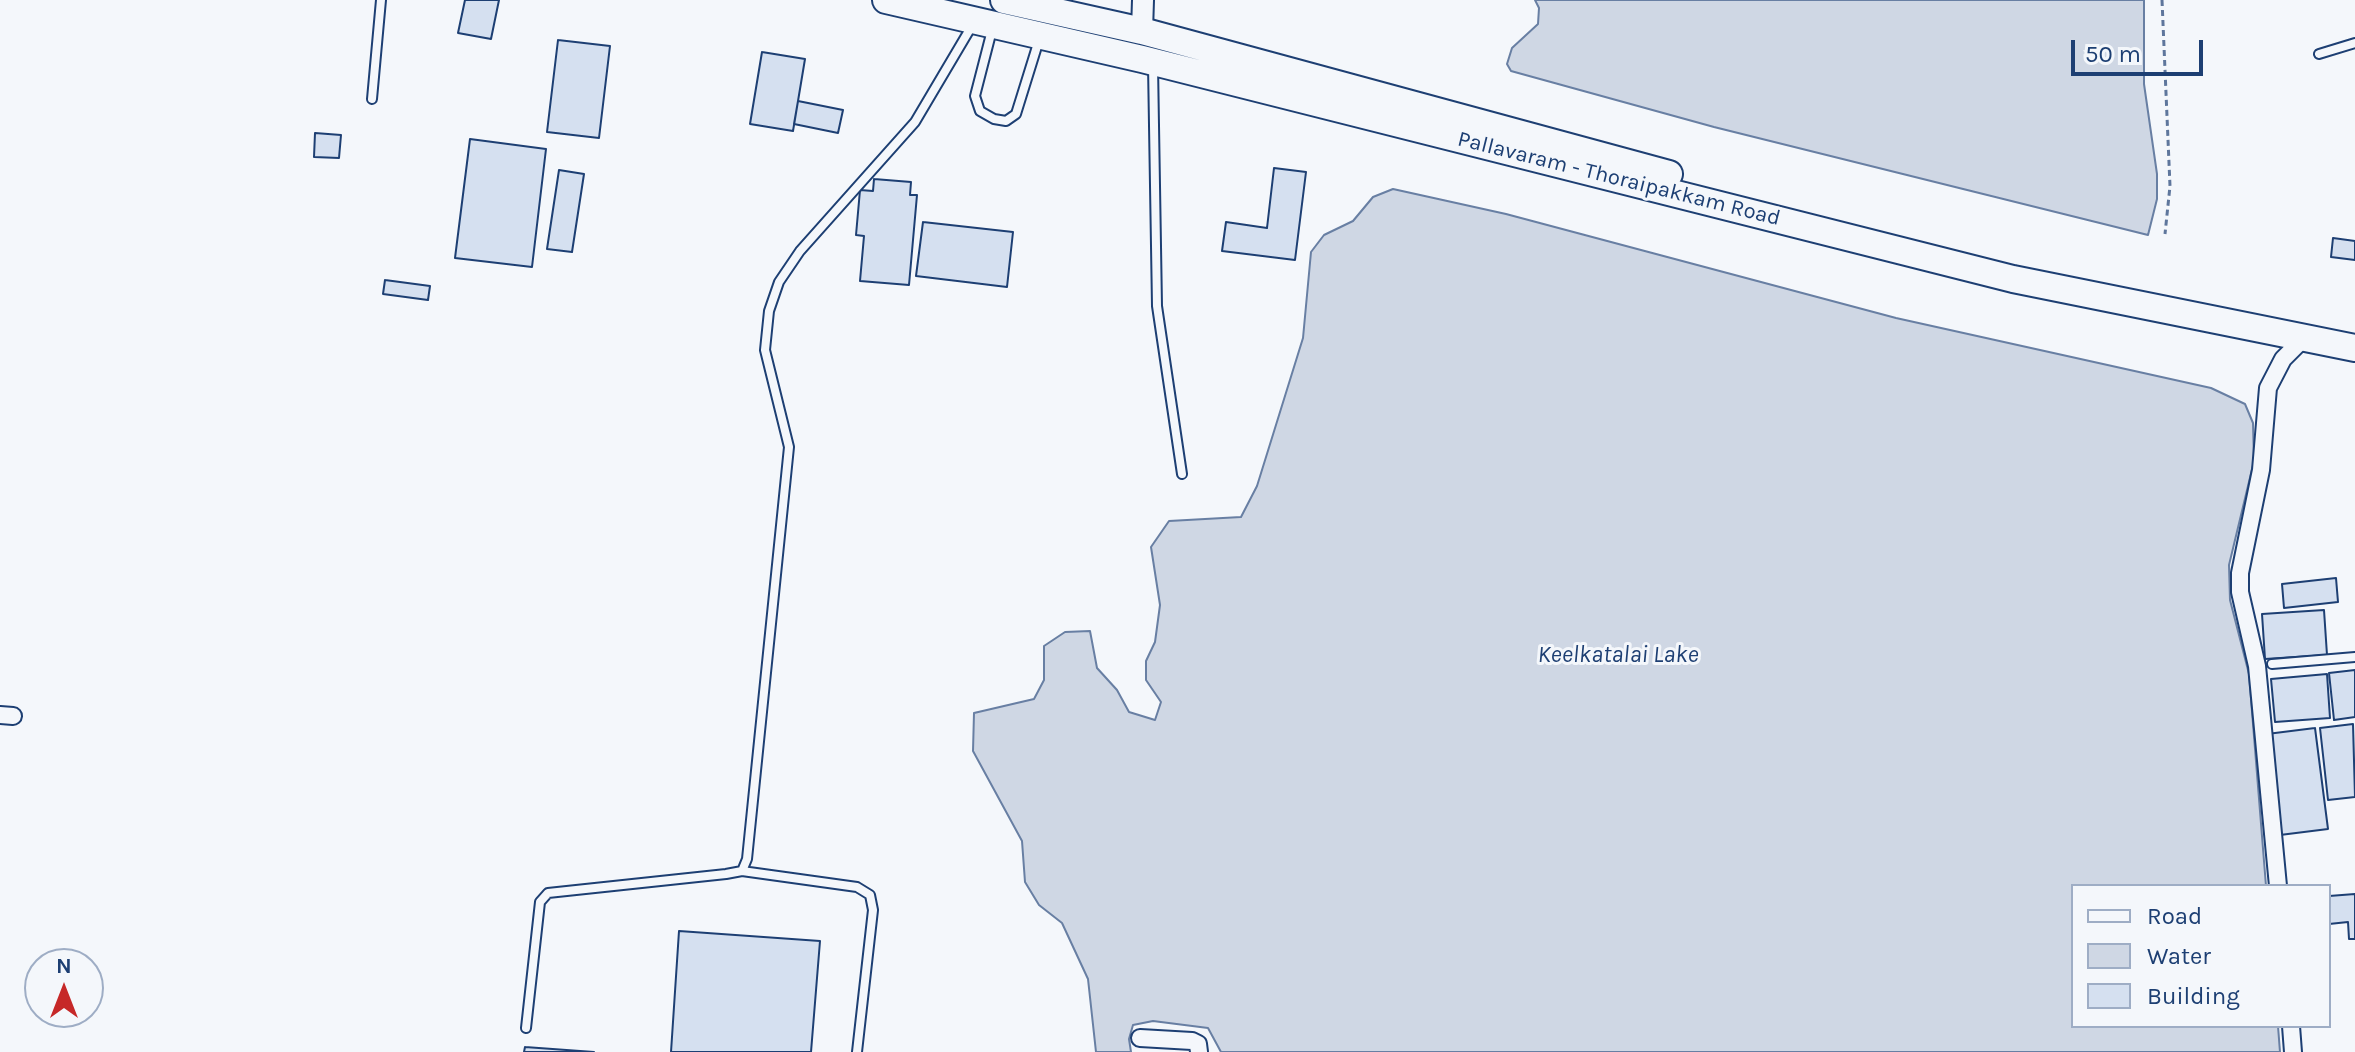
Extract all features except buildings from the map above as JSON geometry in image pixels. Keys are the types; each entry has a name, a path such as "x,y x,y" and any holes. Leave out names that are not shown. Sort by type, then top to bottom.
{"main road":[{"name":"Pallavaram - Thoraipakkam Road","path":"886,0 1153,61 2013,279 2132,296"},
{"name":"Pallavaram - Thoraipakkam Road","path":"1004,0 1142,31 2004,264 2355,348"},
{"name":"Pallavaram - Thoraipakkam Road","path":"2181,306 2355,330"}],"street":[{"path":"1142,31 1143,0"},
{"path":"2278,884 2257,666 2240,592 2240,573 2261,470 2268,388 2283,359 2305,337"},
{"path":"2291,1028 2293,1052"},
{"path":"1140,1038 1192,1041 1198,1044 1199,1052"}],"lane":[{"path":"372,99 381,0"},
{"path":"985,23 975,96 980,111 994,119 1006,121 1016,114 1041,35"},
{"path":"742,871 750,847 789,447 765,350 769,311 779,282 800,251 915,122 985,23"},
{"path":"2319,54 2355,43"},
{"path":"1153,61 1157,306 1182,474"},
{"path":"2272,664 2355,657"},
{"path":"526,1028 540,902 548,893 658,883 742,871 857,887 870,895 873,910 857,1052"}],"path":[{"path":"2162,0 2170,186 2165,234"}],"water":[{"path":"1535,0 2144,0 2144,84 2157,174 2157,199 2148,235 1714,127 1511,71 1507,64 1512,48 1538,24 1539,8"},
{"name":"Keelkatalai Lake","path":"1393,189 1506,214 1896,318 2211,388 2245,404 2253,423 2254,461 2229,565 2230,600 2249,674 2266,884 2071,884 2071,1028 2278,1028 2280,1052 1221,1052 1208,1028 1153,1021 1133,1025 1129,1039 1131,1052 1096,1052 1088,979 1062,923 1039,905 1025,882 1022,841 973,751 974,713 1034,699 1044,680 1044,646 1065,632 1090,631 1097,668 1117,690 1129,712 1155,720 1161,702 1146,680 1146,661 1155,642 1160,605 1151,547 1169,521 1241,517 1257,486 1303,338 1311,252 1324,235 1353,221 1373,197"}]}
